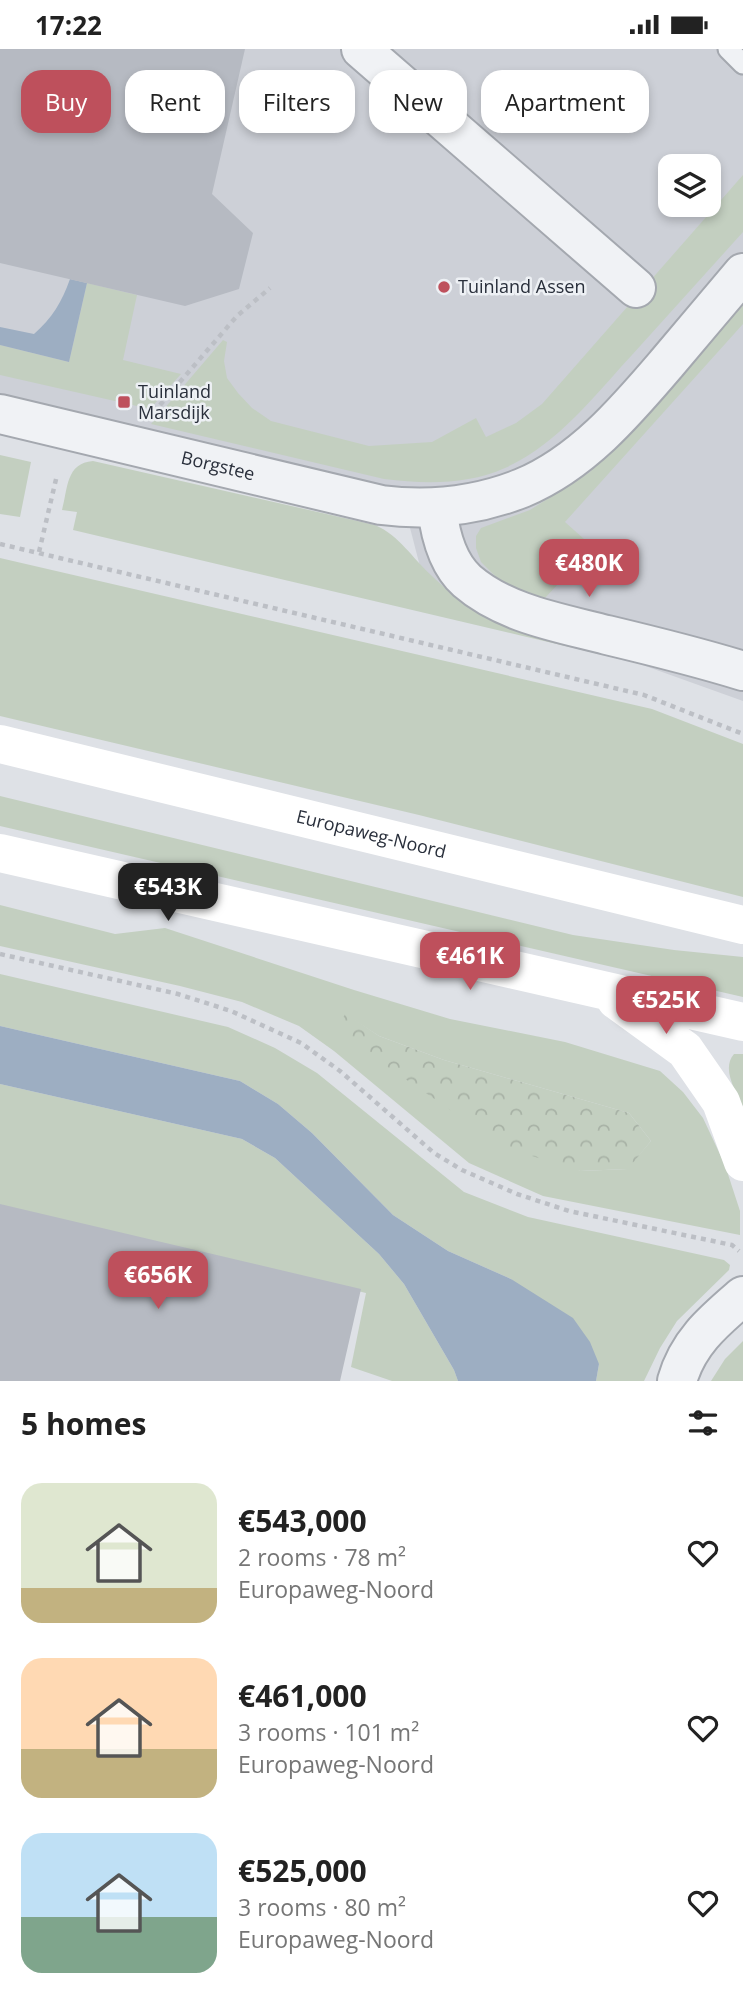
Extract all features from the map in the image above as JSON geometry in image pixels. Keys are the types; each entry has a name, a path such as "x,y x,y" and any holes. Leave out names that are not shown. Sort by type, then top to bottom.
{"main road":[{"name":"Europaweg-Noord","path":"0,744 743,925"},
{"path":"0,853 743,1022"},
{"path":"603,991 685,1050 721,1102 743,1162"}],"street":[{"path":"361,49 636,288"},
{"name":"Borgstee","path":"0,414 381,505 415,509 481,501 524,487 572,459 621,417 743,274"},
{"path":"438,508 440,532 447,552 466,580 491,597 534,616 743,671"},
{"path":"677,1381 681,1367 701,1333 743,1296"}],"lane":[{"path":"727,49 743,64"}],"path":[{"path":"128,444 237,316 270,288"},
{"path":"39,552 68,429"},
{"path":"0,544 644,695 743,734"},
{"path":"0,954 178,994 260,1022 311,1050 340,1071 435,1153 463,1170 517,1194 569,1211 732,1245 743,1255"}],"shaded area":[{"path":"0,49 743,49 743,701 637,663 432,613 400,489 0,400"}],"green space":[{"path":"743,175 743,232 574,418 542,446 491,474 446,482 384,479 151,424 223,340 227,342 224,361 227,378 252,408 271,421 369,446 432,442 476,418 486,437 516,423 542,404 706,217 721,217 721,200"},
{"path":"87,283 137,295 123,360 181,374 150,409 0,375 0,345 69,362"},
{"path":"743,302 743,324 565,522 593,547 544,599 519,592 498,579 481,562 476,548 476,536 481,528 530,510 590,472"},
{"path":"0,455 31,462 20,517 0,514"},
{"path":"93,461 375,525 399,541 441,584 472,606 654,660 675,672 73,530 77,512 62,510 67,485 78,466"},
{"path":"0,558 652,709 743,744 743,897 419,815 0,716"},
{"path":"0,796 573,935 743,957 743,997 0,826"},
{"path":"0,905 115,934 165,928 450,1019 565,1042 660,1071 683,1092 703,1118 725,1165 740,1211 740,1235 543,1196 469,1163 334,1051 299,1026 242,1002 0,946","holes":["345,1014 379,1036 444,1060 629,1113 651,1141 627,1169 580,1171"]},
{"path":"0,974 228,1027 275,1048 317,1073 464,1192 528,1217 724,1260 730,1265 729,1270 677,1321 644,1381 596,1381 599,1364 511,1279 448,1251 393,1215 312,1133 278,1104 240,1081 0,1026"},
{"path":"345,1013 379,1036 444,1060 629,1113 651,1141 628,1169 580,1171 506,1148 360,1048 340,1027"},
{"path":"734,1054 743,1054 743,1107 729,1073 730,1060"},
{"path":"0,1084 242,1139 275,1158 379,1254 404,1284 458,1381 392,1381 351,1367 366,1293 0,1205"},
{"path":"743,1341 743,1381 711,1381 725,1359"}],"water":[{"path":"70,279 87,283 69,362 0,345 0,327 34,334 56,309"},
{"path":"0,1026 240,1081 278,1104 312,1133 393,1215 448,1251 511,1279 573,1318 590,1342 599,1364 596,1381 458,1381 404,1284 379,1254 275,1158 242,1139 0,1084"}],"building":[{"path":"0,49 245,49 212,194 253,233 239,289 185,306 0,263"},
{"path":"0,1204 361,1289 340,1381 0,1381"}],"place":[{"name":"Tuinland Assen","path":"444,287"},
{"name":"Tuinland Marsdijk","path":"124,402"}]}
